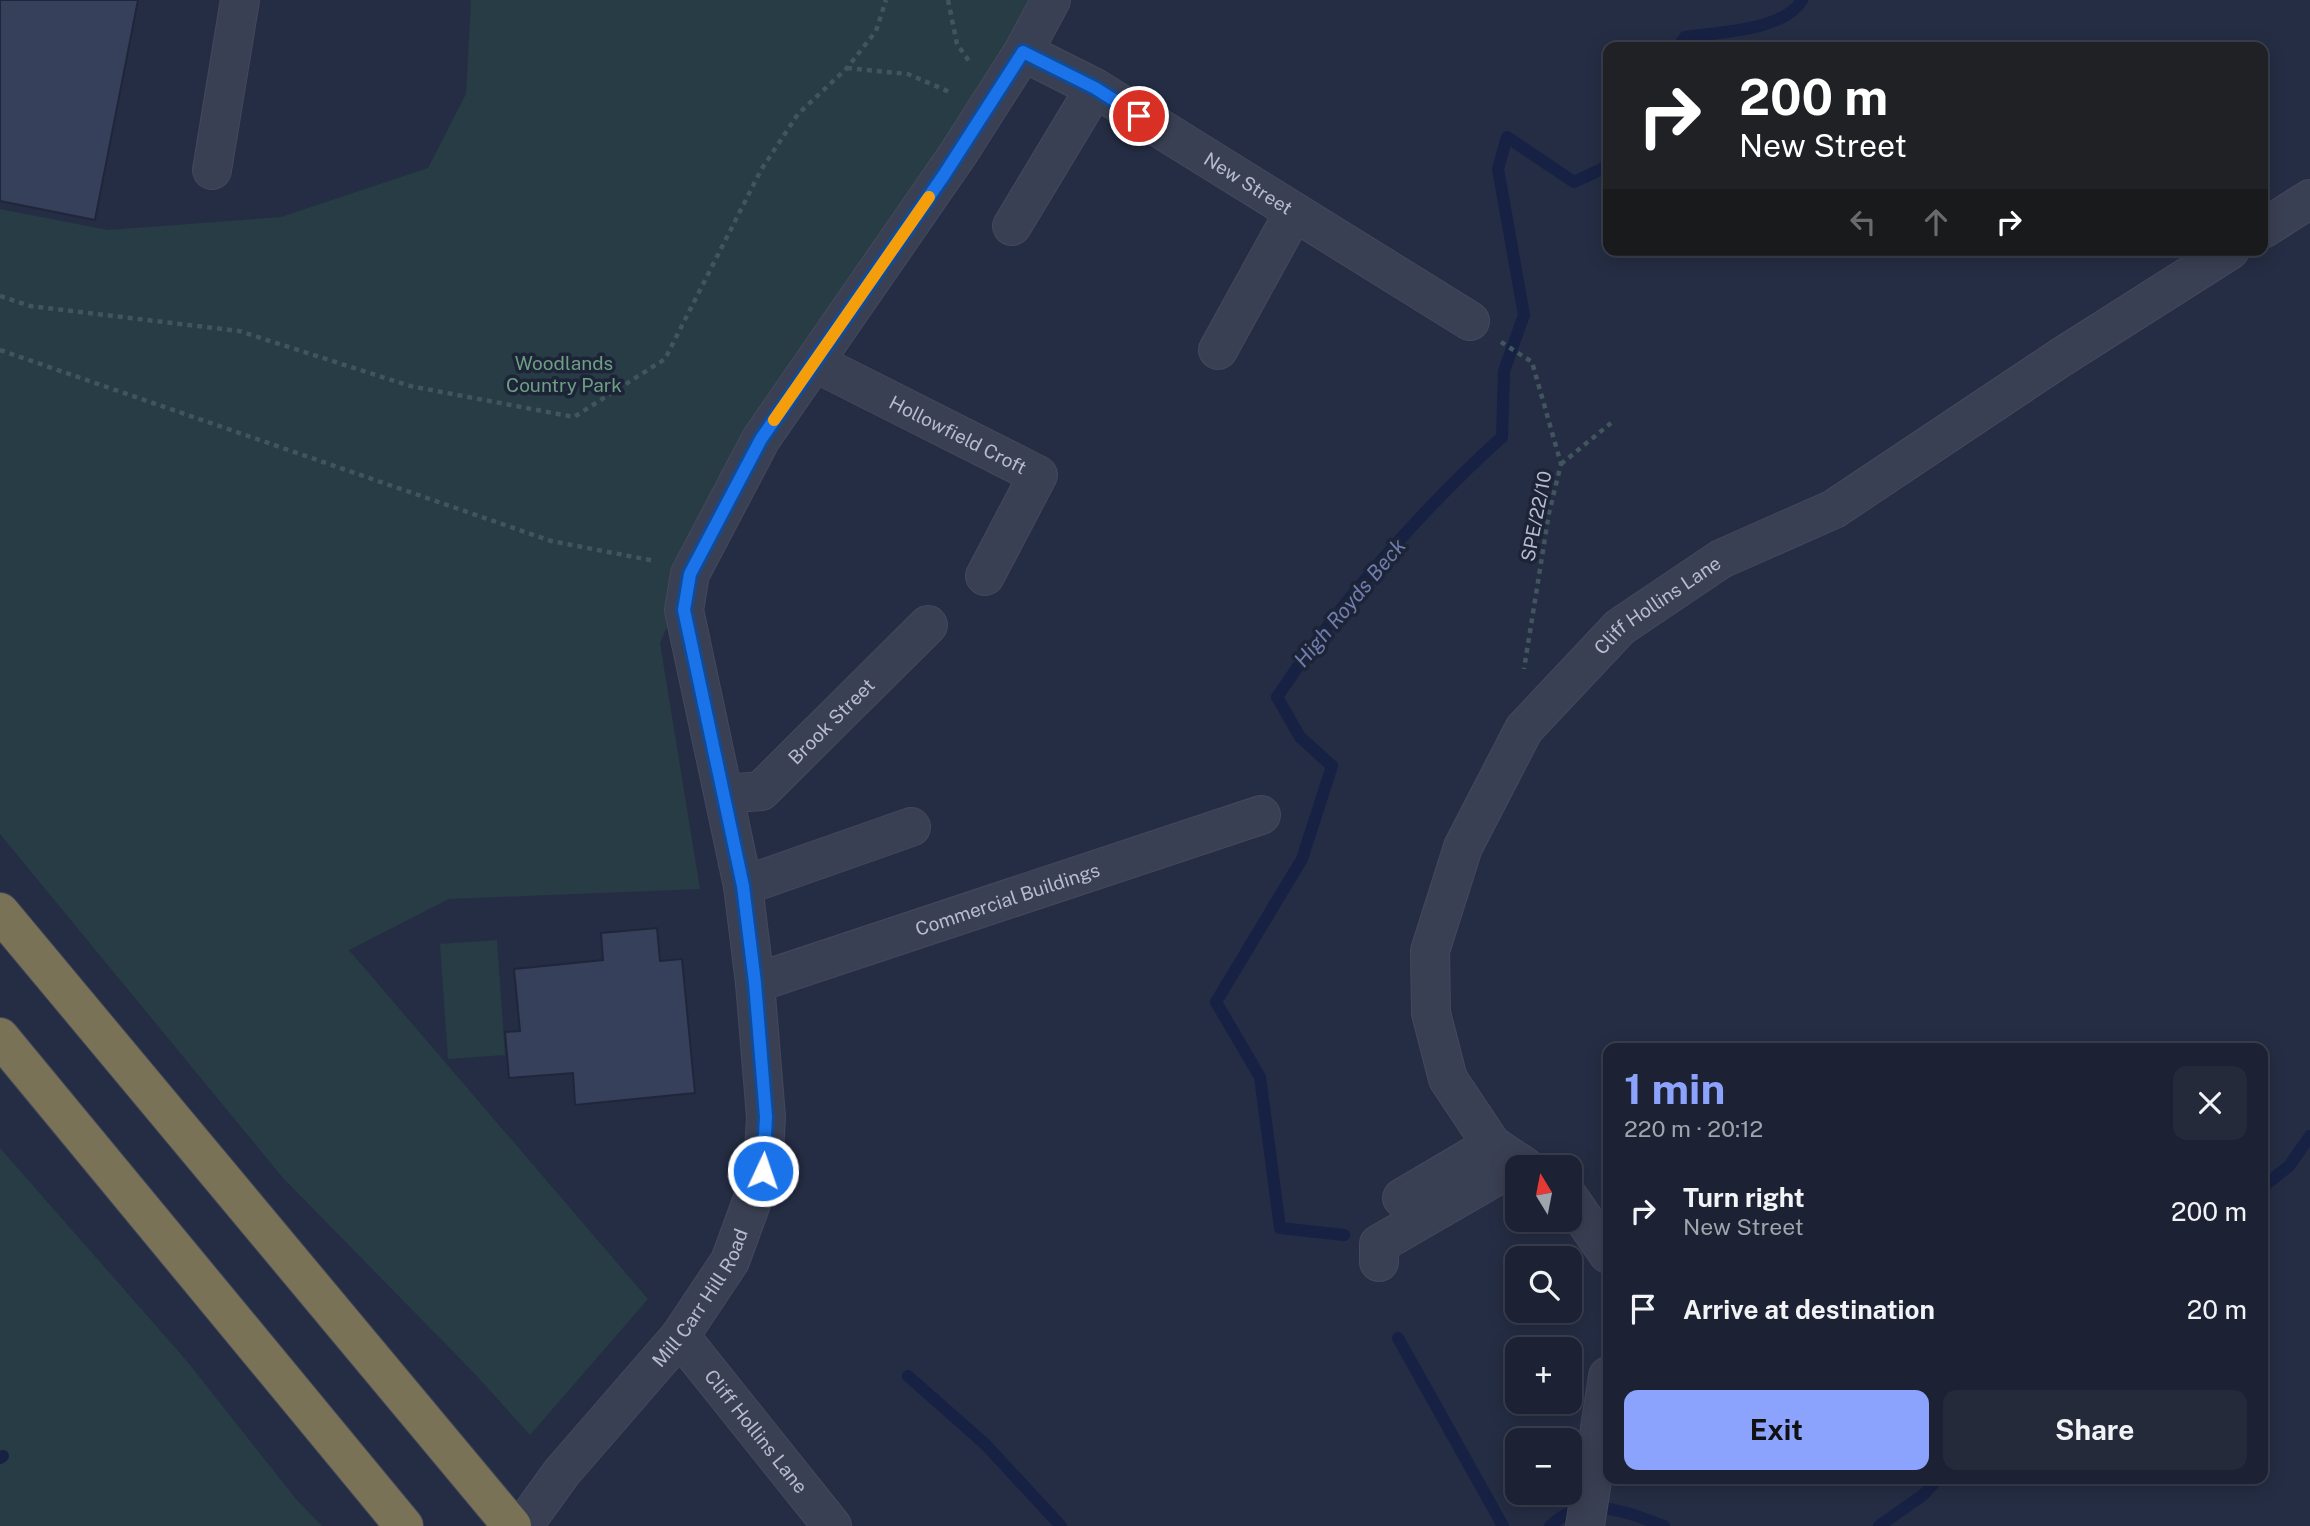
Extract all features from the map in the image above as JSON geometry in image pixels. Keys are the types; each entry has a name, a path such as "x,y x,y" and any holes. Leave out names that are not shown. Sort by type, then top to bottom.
{"highway":[{"path":"0,912 502,1513"},
{"path":"0,1037 404,1526"}],"street":[{"path":"212,170 240,0"},
{"name":"Mill Carr Hill Road","path":"523,1526 562,1472 680,1336 730,1261 763,1171 766,1117 755,983 743,886 684,610 690,574 761,439 816,363 996,94 1051,0"},
{"name":"New Street","path":"1023,52 1095,88 1485,331"},
{"path":"1012,226 1095,88"},
{"path":"2268,226 2310,199"},
{"path":"1218,350 1294,212"},
{"name":"Cliff Hollins Lane","path":"1510,1155 1448,1079 1432,1013 1430,951 1463,847 1524,729 1620,627 1721,559 1834,509 2060,358 2221,256"},
{"name":"Hollowfield Croft","path":"816,363 1038,475 985,576"},
{"name":"Brook Street","path":"724,794 761,790 928,625"},
{"name":"Commercial Buildings","path":"755,983 1261,815"},
{"path":"743,886 911,827"},
{"path":"1402,1198 1505,1161"},
{"path":"1379,1262 1380,1244 1505,1163"},
{"path":"1582,1216 1603,1247"},
{"name":"Cliff Hollins Lane","path":"680,1336 832,1526"},
{"path":"1589,1509 1603,1411"}],"path":[{"path":"0,296 30,306 239,331 410,386 574,417 665,359 761,170 798,114 847,68 876,31 886,0"},
{"path":"948,0 957,44 996,94"},
{"path":"847,68 908,74 952,93 957,85"},
{"name":"SPE/22/10","path":"1485,331 1532,362 1561,464 1549,513 1522,685 1524,729"},
{"path":"0,350 551,541 659,562 690,574"},
{"path":"1561,464 1611,423"}],"green space":[{"name":"Woodlands Country Park","path":"471,0 1051,0 690,574 660,643 700,889 449,899 349,950 648,1299 530,1435 474,1373 283,1178 0,834 0,209 108,230 281,217 428,168 466,94"},
{"path":"497,940 505,1055 448,1059 440,944"},
{"path":"0,1148 186,1360 296,1499 322,1526 0,1526"}],"building":[{"path":"0,0 138,0 95,220 0,201"},
{"path":"657,928 660,961 682,959 695,1093 575,1105 573,1073 509,1078 505,1032 520,1031 514,969 603,960 601,933"}],"waterway":[{"name":"High Royds Beck","path":"1682,42 1685,37 1766,24 1781,18 1802,0"},
{"name":"High Royds Beck","path":"1344,1235 1280,1228 1260,1077 1216,1002 1302,859 1332,766 1300,737 1277,697 1326,628 1382,560 1441,496 1502,437 1504,371 1524,315 1498,169 1507,137 1574,182 1603,168"},
{"path":"2268,1183 2289,1166 2310,1136"},
{"name":"High Royds Beck","path":"1398,1338 1503,1526"},
{"path":"908,1376 985,1444 1061,1526"},
{"path":"1879,1526 1923,1495 1933,1484"},
{"path":"1550,1526 1563,1516 1591,1508 1620,1511 1664,1526"}],"slow traffic":[{"path":"774,420 929,197"}],"route":[{"path":"763,1171 766,1117 755,983 743,886 684,610 690,574 761,439 944,175 1023,52 1095,88 1139,116"}]}
